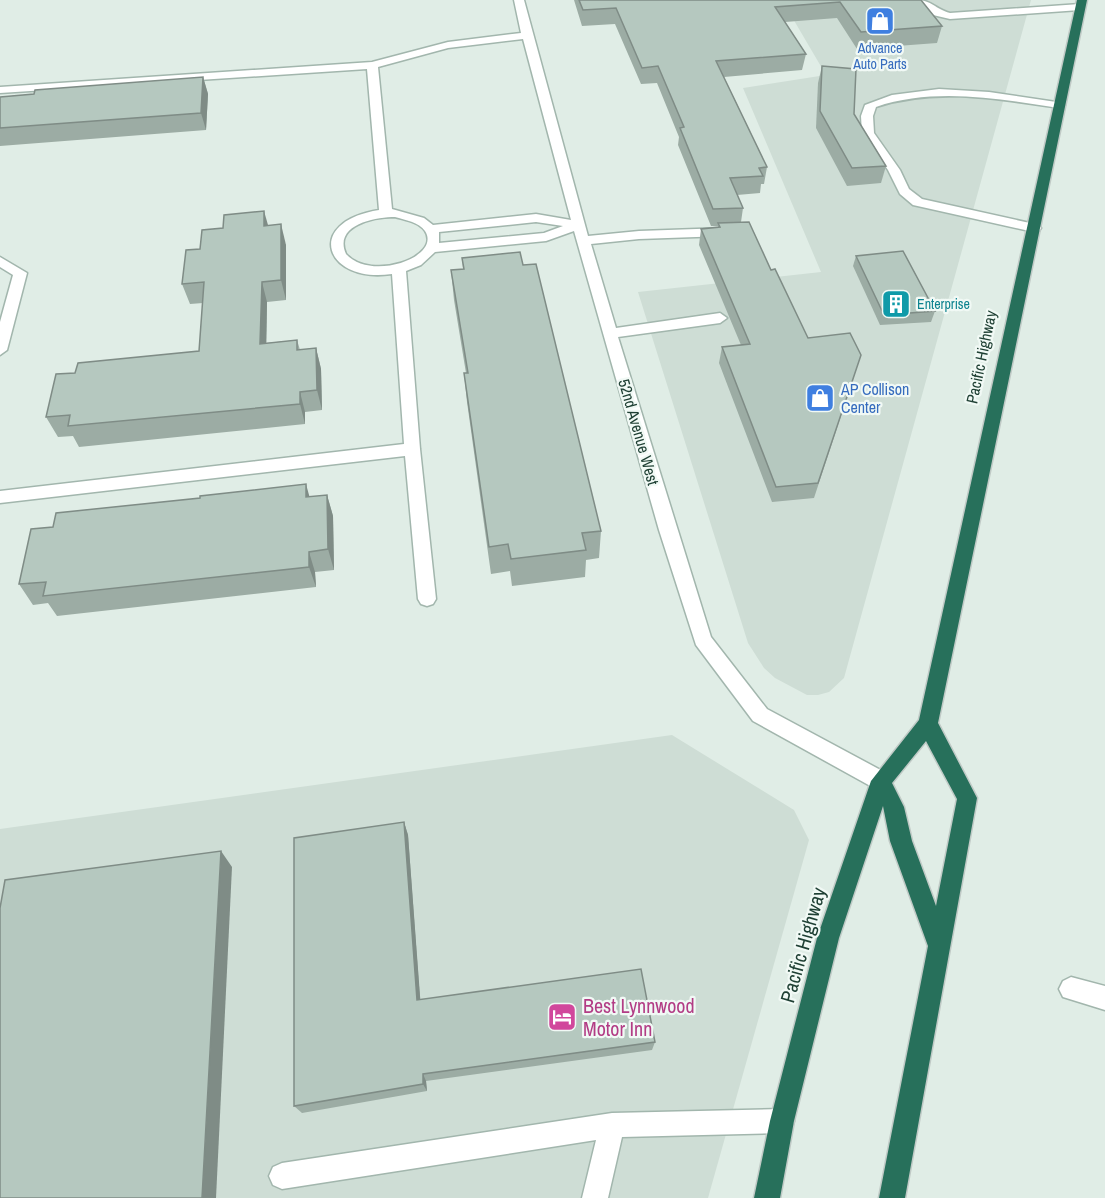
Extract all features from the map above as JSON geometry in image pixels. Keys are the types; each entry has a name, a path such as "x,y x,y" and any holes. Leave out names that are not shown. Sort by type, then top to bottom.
{"highway":[{"name":"Pacific Highway","path":"767,1198 782,1121 828,938 881,781 928,724 1081,4"},
{"path":"892,1198 967,798 928,724"},
{"path":"881,781 894,807 902,841 939,945"}],"street":[{"name":"52nd Avenue West","path":"519,0 583,241 668,531 703,640 760,715 881,781"},
{"path":"921,0 937,13 950,16 1081,4"},
{"path":"0,90 372,65 448,45 529,34"},
{"path":"372,65 386,213"},
{"path":"1034,228 918,202 904,191 894,170 868,133 867,116 871,105 888,98 934,94 980,93 1059,105"},
{"path":"386,213 411,216 423,222 431,229 434,239 432,248 419,261 399,270 382,272 352,267 341,259 336,250 336,241 341,231 364,217 386,213"},
{"path":"431,229 536,218 579,225"},
{"path":"432,248 546,237 579,225"},
{"path":"583,241 736,231"},
{"path":"0,261 20,273 0,350"},
{"path":"399,270 412,449 427,599"},
{"path":"610,333 720,318"},
{"path":"0,497 412,449"},
{"path":"1071,989 1105,998"},
{"path":"282,1176 612,1125 782,1121"},
{"path":"595,1198 612,1125"}],"shaded area":[{"path":"782,0 1031,0 844,678 829,692 818,695 807,695 775,678 764,668 748,643 638,292 821,272 743,88 826,75"},
{"path":"672,735 794,810 809,840 708,1198 0,1198 0,829"}],"building":[{"path":"579,0 921,0 942,26 861,32 840,2 775,7 806,54 716,61 767,167 759,168 763,176 730,178 743,208 713,209 680,128 684,127 658,66 642,68 616,8 583,10"},
{"path":"822,66 856,69 854,114 886,166 852,168 820,111"},
{"path":"203,77 201,113 0,128 0,97 34,94 35,90"},
{"path":"264,211 264,226 281,224 281,280 262,282 260,344 297,340 297,350 316,348 317,390 300,392 300,404 68,426 70,415 46,417 56,374 75,373 78,363 199,351 204,282 182,284 186,250 200,249 202,230 223,228 224,215"},
{"path":"749,222 771,270 775,269 808,338 850,333 861,355 818,483 776,487 722,347 750,344 701,229 720,227 718,223"},
{"path":"903,251 935,311 884,315 856,256"},
{"path":"520,252 523,265 536,264 601,531 582,533 586,550 511,559 508,544 489,547 464,373 468,373 451,270 464,269 462,258"},
{"path":"306,484 306,497 327,495 328,549 309,552 309,567 43,596 46,582 19,584 31,529 53,527 56,513"},
{"path":"404,822 417,1000 641,969 655,1042 423,1074 423,1084 294,1106 294,838"},
{"path":"221,851 202,1198 0,1198 0,908 5,880"}],"place":[{"name":"Advance Auto Parts","path":"880,21"},
{"name":"Enterprise","path":"896,304"},
{"name":"AP Collison Center","path":"820,398"},
{"name":"Best Lynnwood Motor Inn","path":"562,1017"}]}
